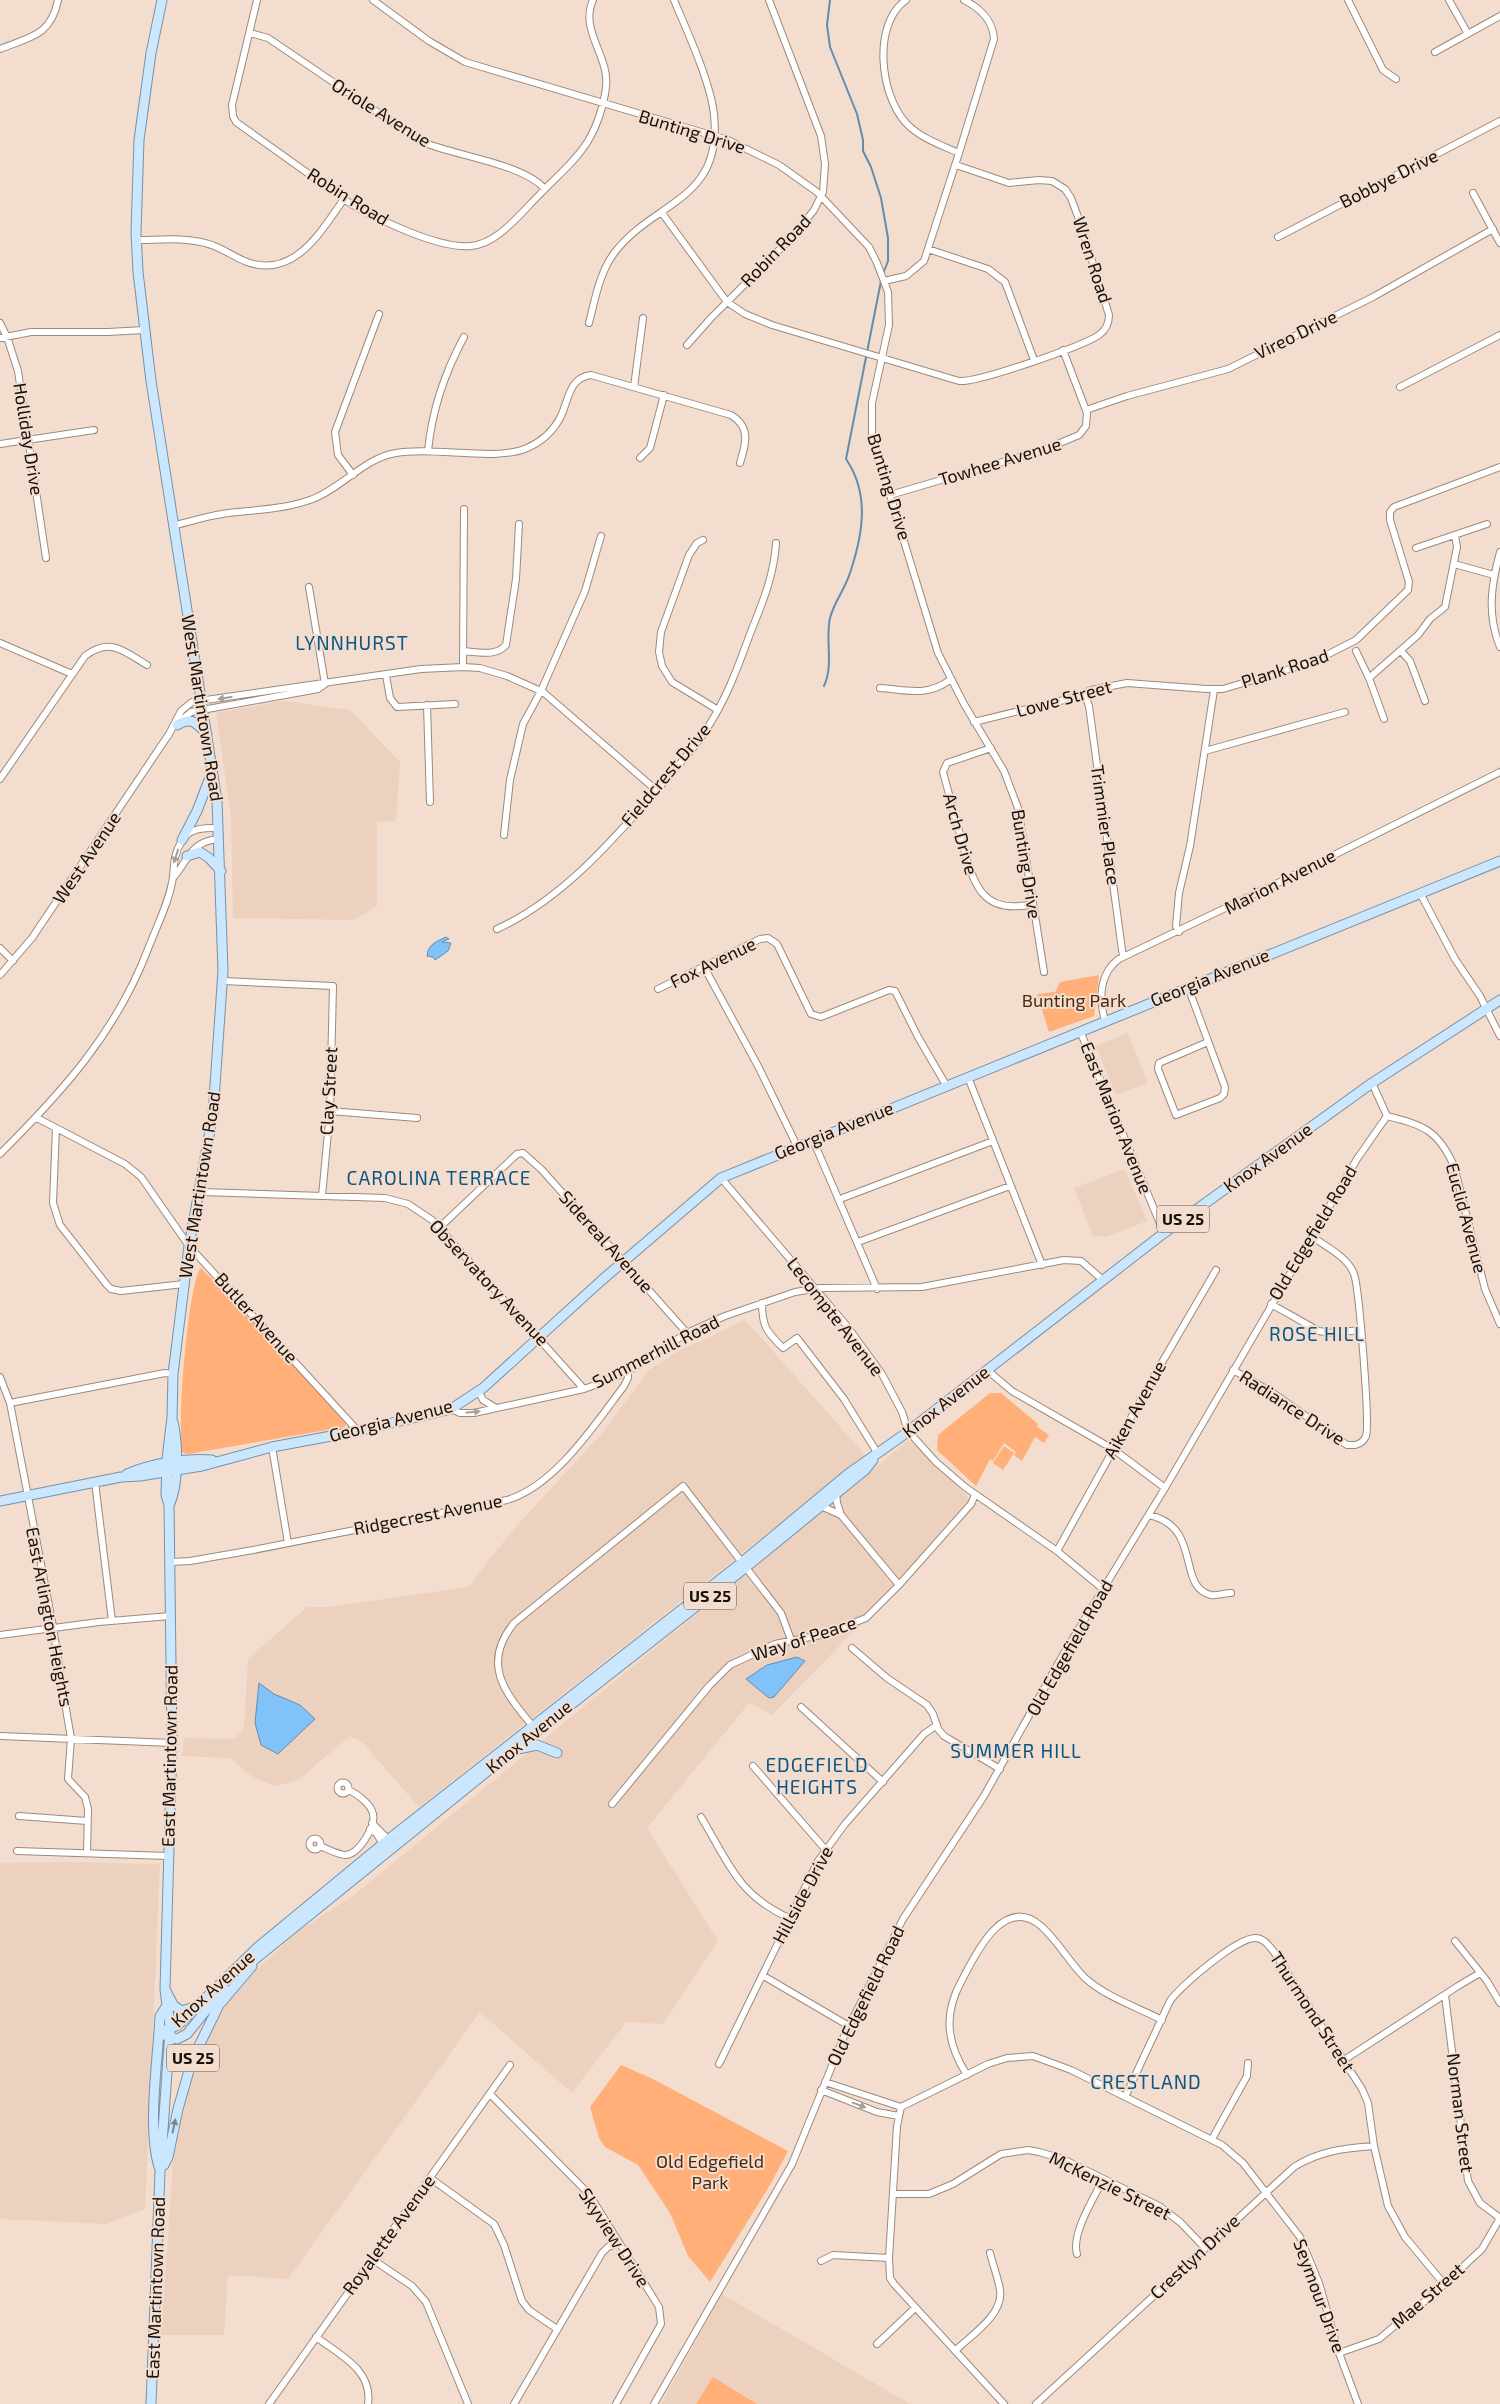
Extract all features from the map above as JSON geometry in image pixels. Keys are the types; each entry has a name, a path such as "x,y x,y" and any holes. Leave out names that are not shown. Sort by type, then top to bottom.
{"main road":[{"name":"West Martintown Road","path":"162,0 151,52 142,115 137,174 136,240 144,330 173,526 213,770 219,828 223,981 214,1108 189,1246 173,1374 172,1417 176,1434 171,1467"},
{"path":"177,725 186,720 192,720 208,735"},
{"path":"182,840 197,811 213,770"},
{"path":"187,856 200,852 209,858 221,871"},
{"name":"Georgia Avenue","path":"0,1501 171,1467 202,1466 218,1460 272,1447 358,1431 451,1409 479,1392 624,1260 721,1178 1500,861"},
{"name":"Knox Avenue","path":"743,1566 848,1474 878,1454 1164,1233 1372,1083 1500,1000"},
{"name":"Knox Avenue","path":"159,2033 169,2034 177,2039 187,2034 208,2005 234,1976 258,1958 389,1845 534,1728 821,1506 865,1470 878,1454"},
{"name":"East Martintown Road","path":"151,2404 160,2172 170,2017 166,2008 166,1989 172,1743 169,1505 166,1495 171,1467"},
{"name":"Knox Avenue","path":"169,2034 258,1947 511,1751 534,1728"},
{"path":"511,1751 534,1744 557,1753"},
{"name":"US 25","path":"160,2172 168,2157 178,2110 195,2052 219,2005 258,1958"},
{"path":"166,1989 177,2009 182,2011 196,2007"},
{"name":"East Martintown Road","path":"160,2172 155,2153 159,2033 160,2016 166,2008"}],"street":[{"path":"0,49 46,29 56,10 58,0"},
{"name":"Robin Road","path":"257,0 232,105 234,119 249,133 344,199 392,226 449,243 472,246 488,241 500,234 583,148 596,124 607,79 605,68 589,26 589,15 593,0"},
{"name":"Bunting Drive","path":"373,0 382,2 429,41 465,62 713,135 763,155 792,173 822,197 868,247 884,281 889,300 890,316 872,403 871,428 933,641 950,680 1010,783 1018,808 1044,972"},
{"path":"589,323 598,289 610,259 625,241 683,199 699,179 709,159 714,115 711,97 674,0"},
{"name":"Robin Road","path":"688,345 727,302 795,234 810,217 822,197 825,164 821,136 769,0"},
{"path":"906,0 893,12 886,31 885,74 889,91 899,115 912,129 959,153"},
{"path":"884,281 911,273 924,261 956,165 994,39 991,24 984,15 964,0"},
{"path":"1348,0 1383,70 1396,80"},
{"path":"1449,0 1468,34"},
{"path":"1435,52 1500,16"},
{"name":"Oriole Avenue","path":"250,33 268,38 394,126 420,141 530,175 545,189"},
{"name":"Bobbye Drive","path":"1278,237 1500,121"},
{"name":"Wren Road","path":"727,302 753,318 965,382 1063,350 1101,334 1107,327 1109,319 1071,198 1061,186 1052,181 1032,180 1009,183 956,165"},
{"path":"1473,193 1500,243"},
{"path":"136,240 202,242 246,262 259,265 278,264 298,256 311,245 344,199"},
{"path":"662,213 727,302"},
{"name":"Vireo Drive","path":"1086,410 1127,396 1228,369 1373,297 1493,229"},
{"path":"928,249 988,269 1005,282 1034,360"},
{"path":"353,475 338,455 335,432 379,314"},
{"path":"634,387 643,318"},
{"name":"Holliday Drive","path":"0,323 3,337 18,371 46,558"},
{"path":"3,337 31,332 144,330"},
{"path":"1400,387 1500,335"},
{"path":"428,451 432,414 464,338"},
{"path":"1063,350 1086,410"},
{"path":"173,526 214,515 302,503 324,494 375,460 389,454 428,451 504,453 518,451 536,444 555,426 563,411 570,389 578,380 587,376 597,376 727,414 738,420 745,430 747,438 740,463"},
{"path":"640,458 650,448 664,396"},
{"name":"Towhee Avenue","path":"890,495 986,469 1065,442 1084,430 1087,422 1086,410"},
{"path":"0,444 94,430"},
{"name":"Plank Road","path":"1214,690 1313,662 1356,640 1405,594 1409,586 1390,520 1392,510 1414,499 1500,467"},
{"path":"463,666 464,509"},
{"path":"463,651 493,652 500,650 506,645 515,588 520,524"},
{"path":"1416,548 1487,524"},
{"path":"504,835 510,780 526,715 541,691 585,591 601,536"},
{"path":"1369,678 1418,635 1430,619 1446,607 1457,547 1455,536"},
{"path":"702,540 697,543 689,555 661,632 659,652 662,666 672,682 718,710"},
{"name":"Fieldcrest Drive","path":"497,929 523,917 594,858 695,746 718,710 733,678 772,576 776,543"},
{"path":"1500,552 1494,575 1492,617 1494,635 1500,647"},
{"path":"1454,564 1494,575"},
{"path":"309,587 325,684"},
{"path":"0,643 72,674"},
{"path":"0,779 85,656 96,649 105,647 119,648 146,665"},
{"path":"1356,651 1369,678 1384,719"},
{"path":"1401,651 1410,661 1425,701"},
{"path":"202,705 318,689 325,684 429,668 463,666 494,672 541,691 656,790"},
{"path":"386,675 390,698 397,707 455,704"},
{"path":"880,688 928,692 939,689 950,680"},
{"name":"Lowe Street","path":"974,722 1076,697 1084,692 1110,685 1126,683 1214,690"},
{"path":"1179,932 1176,926 1179,893 1190,846 1214,690"},
{"name":"Trimmier Place","path":"1084,692 1089,706 1123,957"},
{"name":"West Avenue","path":"0,975 32,938 110,825 168,736 181,711 192,702 202,705"},
{"name":"West Avenue","path":"168,736 185,716 202,705"},
{"path":"427,705 430,802"},
{"path":"1205,751 1345,712"},
{"name":"Arch Drive","path":"991,748 947,764 944,767 943,772 951,805 974,883 982,894 996,904 1007,907 1033,904"},
{"name":"Marion Avenue","path":"1105,1021 1102,991 1104,978 1111,966 1123,957 1179,932 1500,772"},
{"path":"173,878 172,868 182,840 193,831 219,828"},
{"path":"0,1154 37,1118 71,1080 100,1040 124,1002 140,970 173,878 187,856 200,844 219,839"},
{"path":"1420,893 1455,959 1486,1009 1500,1036"},
{"name":"Fox Avenue","path":"658,989 704,967 712,961 760,939 768,938 777,944 811,1014 816,1017 821,1017 889,990 895,991 946,1086"},
{"path":"0,948 13,961"},
{"path":"704,967 758,1066 797,1146"},
{"name":"Clay Street","path":"223,981 333,986 330,1111 322,1196"},
{"path":"1188,987 1225,1087 1224,1094 1220,1098 1176,1115 1158,1069 1159,1063 1208,1042"},
{"name":"East Marion Avenue","path":"1080,1031 1164,1233"},
{"path":"968,1077 1042,1265"},
{"path":"1372,1083 1386,1116"},
{"path":"330,1111 417,1118"},
{"name":"Old Edgefield Road","path":"654,2404 791,2166 849,2026 903,1920 1000,1769 1064,1653 1165,1488 1357,1159 1386,1116"},
{"name":"Euclid Avenue","path":"1386,1116 1422,1126 1434,1134 1446,1150 1454,1166 1485,1289 1500,1324"},
{"name":"Butler Avenue","path":"37,1118 94,1147 134,1171 152,1191 189,1246 358,1431"},
{"path":"56,1128 53,1203 55,1214 60,1225 107,1285 111,1289 121,1291 184,1284"},
{"path":"814,1140 877,1289"},
{"path":"840,1199 993,1141"},
{"name":"Sidereal Avenue","path":"439,1228 517,1154 523,1153 542,1170 687,1333"},
{"name":"Lecompte Avenue","path":"721,1178 847,1326 882,1374 902,1412 908,1430 936,1462 975,1495 1057,1551 1104,1590"},
{"path":"858,1242 1010,1186"},
{"name":"Observatory Avenue","path":"200,1192 394,1199 418,1209 439,1228 538,1340 550,1349 584,1389"},
{"name":"Radiance Drive","path":"1233,1370 1273,1392 1347,1444 1355,1446 1362,1442 1367,1432 1361,1330 1356,1284 1352,1269 1346,1262 1311,1236"},
{"name":"Summerhill Road","path":"451,1409 460,1413 496,1408 584,1389 628,1371 687,1333 725,1316 783,1295 816,1288 877,1289 922,1287 1064,1260 1082,1261 1103,1280"},
{"name":"Aiken Avenue","path":"1057,1551 1216,1270"},
{"path":"762,1303 762,1322 769,1334 783,1348 797,1338 844,1399 878,1454"},
{"path":"1271,1304 1319,1331 1330,1333 1361,1330"},
{"path":"987,1370 1012,1391 1113,1449 1165,1488"},
{"name":"Ridgecrest Avenue","path":"170,1562 190,1561 288,1543 507,1500 522,1495 542,1482 588,1433 624,1386 628,1378 628,1371"},
{"path":"10,1403 165,1373 173,1374"},
{"name":"East Arlington Heights","path":"0,1377 10,1403 53,1628 71,1738 68,1779 85,1798 88,1808 87,1853"},
{"path":"479,1392 483,1400 496,1408"},
{"path":"272,1447 288,1543"},
{"path":"95,1482 112,1621"},
{"path":"534,1728 511,1697 498,1671 497,1652 504,1635 514,1623 683,1486 743,1566 782,1613 791,1640"},
{"path":"836,1493 836,1503 841,1515 899,1585"},
{"name":"Way of Peace","path":"612,1804 714,1680 730,1665 775,1644 834,1631 866,1618 899,1585 971,1504 975,1495"},
{"path":"821,1506 841,1515"},
{"path":"1148,1515 1168,1523 1179,1533 1186,1551 1189,1570 1202,1589 1211,1595 1230,1593"},
{"path":"0,1635 170,1616"},
{"path":"852,1648 887,1678 927,1705 934,1714 937,1725 944,1736 1000,1769"},
{"path":"801,1707 883,1782"},
{"name":"Hillside Drive","path":"719,2064 789,1918 825,1850 845,1824 924,1734 937,1725"},
{"path":"0,1736 172,1743"},
{"path":"753,1766 825,1850"},
{"path":"320,1846 342,1854 352,1854 371,1826 372,1811 360,1796 349,1790"},
{"path":"19,1816 87,1820"},
{"path":"701,1817 743,1886 764,1905 789,1918"},
{"path":"371,1826 389,1845"},
{"path":"17,1852 168,1856"},
{"path":"967,2075 954,2052 949,2034 951,2005 960,1985 989,1935 1000,1924 1009,1920 1024,1919 1038,1924 1093,1984 1162,2020"},
{"name":"Thurmond Street","path":"1125,2097 1170,2001 1186,1982 1245,1940 1257,1938 1266,1942 1344,2060 1365,2096 1372,2123 1374,2146 1385,2199 1395,2223 1413,2248 1444,2284"},
{"path":"1455,1941 1480,1973 1500,2004"},
{"path":"1344,2060 1480,1973"},
{"path":"762,1975 849,2026"},
{"name":"Norman Street","path":"1445,1995 1468,2181 1480,2203 1500,2218"},
{"name":"Seymour Drive","path":"901,2107 997,2061 1033,2056 1071,2070 1212,2139 1243,2163 1289,2221 1304,2246 1319,2283 1339,2353 1358,2404"},
{"path":"1212,2139 1247,2076 1248,2063"},
{"name":"Royalette Avenue","path":"268,2404 510,2065"},
{"path":"825,2082 901,2107 889,2258 892,2281 1004,2404"},
{"path":"821,2090 877,2112 899,2116"},
{"name":"Skyview Drive","path":"490,2094 589,2194 659,2307 661,2324 616,2404"},
{"name":"Crestlyn Drive","path":"1036,2404 1294,2167 1329,2151 1374,2146"},
{"name":"McKenzie Street","path":"894,2194 918,2196 934,2193 995,2157 1008,2152 1028,2150 1048,2153 1168,2212 1205,2248"},
{"path":"430,2178 494,2224 504,2245 522,2301 529,2310 557,2329"},
{"path":"1077,2254 1075,2245 1077,2234 1103,2179"},
{"name":"Mae Street","path":"1339,2353 1379,2339 1444,2284 1482,2248 1500,2218"},
{"path":"514,2404 602,2253 608,2247 618,2242"},
{"path":"955,2351 985,2323 999,2305 1000,2290 990,2253"},
{"path":"822,2261 832,2255 889,2258"},
{"path":"372,2259 412,2286 422,2296 429,2308 468,2404"},
{"path":"878,2344 916,2308"},
{"path":"316,2337 361,2372 368,2386 368,2404"}],"shaded area":[{"path":"283,701 350,710 400,762 396,821 377,822 377,906 354,920 233,918 231,818 216,713"},
{"path":"1128,1033 1148,1083 1116,1095 1096,1046"},
{"path":"1125,1169 1147,1221 1107,1237 1093,1236 1074,1188"},
{"path":"745,1320 866,1456 419,1807 362,1742 350,1736 298,1780 276,1786 255,1779 230,1758 182,1756 184,1738 234,1739 244,1729 248,1659 307,1607 329,1607 468,1587 513,1530 603,1432 649,1370 677,1352"},
{"path":"909,1440 977,1505 772,1715 749,1703 647,1828 718,1941 663,2024 626,2022 572,2093 480,2012 288,2279 228,2275 224,2335 161,2335 174,2150 186,2094 201,2051 227,2004 256,1970 297,1932 354,1895"},
{"path":"0,1863 160,1864 145,2209 106,2224 0,2219"},
{"path":"722,2294 910,2404 661,2404"}],"green space":[{"name":"Bunting Park","path":"1099,975 1094,1016 1049,1032 1037,994 1055,992 1060,982"},
{"path":"201,1268 322,1393 346,1424 344,1427 188,1454 183,1453 181,1440 182,1389 188,1327 196,1279"},
{"path":"990,1393 1001,1393 1038,1424 1037,1427 1049,1435 1044,1443 1035,1437 1022,1461 1014,1455 1016,1452 1004,1443 993,1461 990,1459 976,1486 937,1450 938,1435"},
{"path":"1004,1446 1014,1453 1003,1470 993,1463"},
{"name":"Old Edgefield Park","path":"621,2065 653,2079 788,2151 770,2185 710,2282 688,2256 670,2213 638,2165 605,2147 599,2138 590,2107"},
{"path":"713,2377 757,2404 696,2404"}],"water":[{"path":"446,937 449,939 442,942 451,943 448,951 435,960 433,957 427,956 431,946"},
{"path":"797,1657 805,1661 774,1697 769,1698 746,1679 767,1665"},
{"path":"259,1683 274,1694 300,1705 315,1719 278,1754 261,1745 255,1723"}],"waterway":[{"path":"830,0 827,25 830,47 857,114 863,140 863,151 871,167 881,198 888,238 888,261 883,274"},
{"path":"824,686 829,661 828,635 830,618 850,573 861,529 862,514 859,486 854,472 846,459 881,281"}],"district":[{"name":"LYNNHURST","path":"352,643"},
{"name":"CAROLINA TERRACE","path":"439,1178"},
{"name":"ROSE HILL","path":"1317,1334"},
{"name":"SUMMER HILL","path":"1016,1751"},
{"name":"EDGEFIELD HEIGHTS","path":"817,1776"},
{"name":"CRESTLAND","path":"1146,2082"}]}
